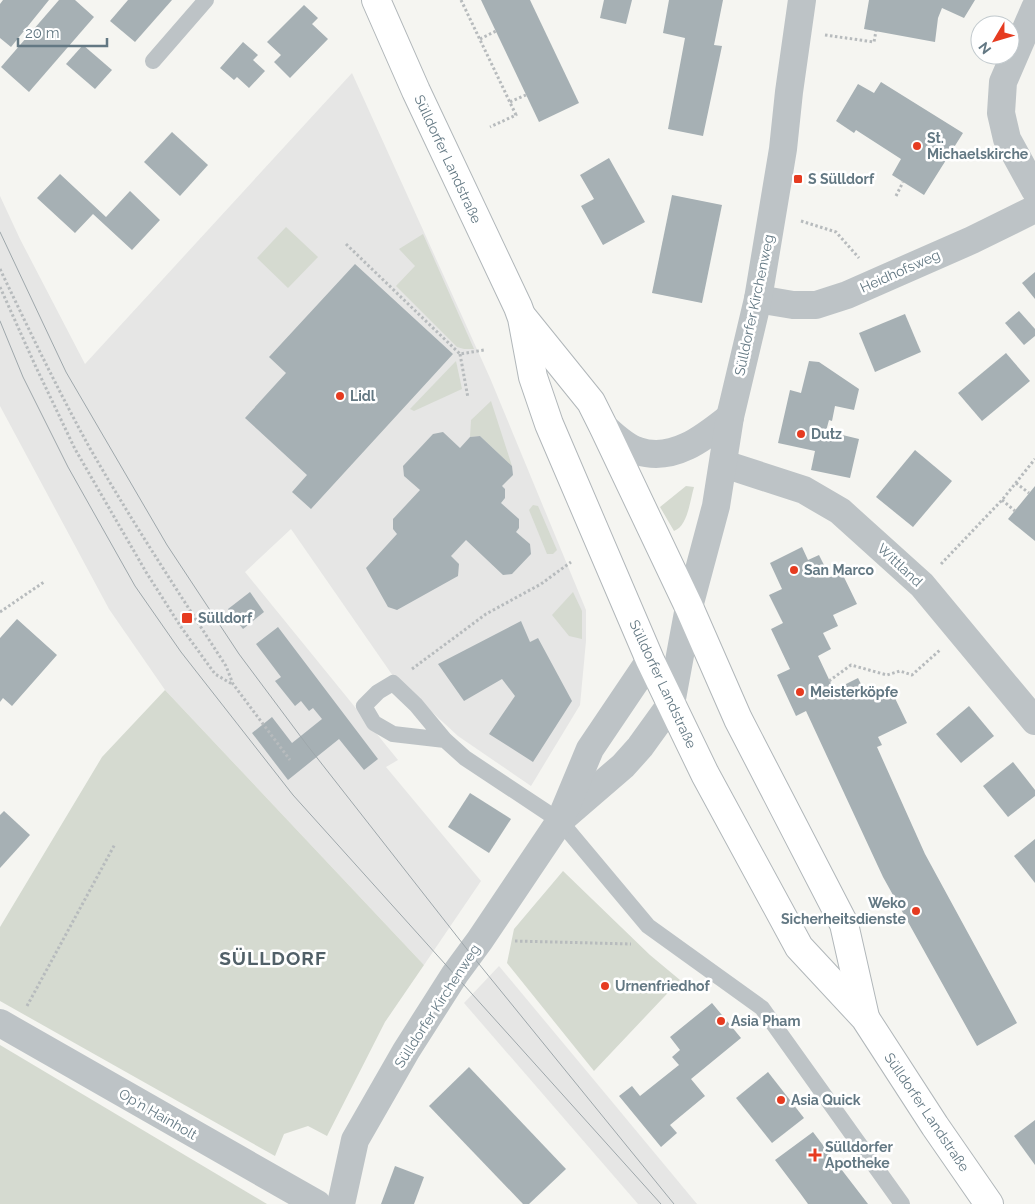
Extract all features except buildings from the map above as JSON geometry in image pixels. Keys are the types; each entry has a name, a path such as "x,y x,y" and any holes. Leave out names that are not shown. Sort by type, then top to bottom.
{"main road":[{"name":"Sülldorfer Landstraße","path":"376,0 416,91 522,318 590,402 603,426 689,607 743,728 844,924 865,1018"},
{"name":"Sülldorfer Landstraße","path":"522,318 533,377 549,424 650,660 705,774 800,947 865,1018 935,1126 989,1204"}],"street":[{"name":"Sülldorfer Kirchenweg","path":"560,821 623,766 640,747 671,704 689,607 716,506 730,418 758,299 783,148 802,0"},
{"path":"1035,8 1003,82 1000,113 1007,139 1035,190"},
{"name":"Heidhofsweg","path":"758,299 793,305 816,304 847,295 972,240 1035,209"},
{"path":"603,426 619,440 638,451 662,454 695,444 730,418"},
{"name":"Wittland","path":"724,464 804,490 840,510 922,585 1035,721"},
{"name":"Sülldorfer Kirchenweg","path":"341,1204 355,1140 406,1051 455,974 560,821 590,749 650,660 689,607"},
{"name":"Op'n Hainholt","path":"7,1027 316,1204"}],"lane":[{"path":"153,61 206,0"},
{"path":"445,740 393,734 374,723 364,706 378,692 393,683 445,740 465,758 560,821 648,926 762,1008 902,1204"}],"path":[{"path":"461,0 516,115 490,127"},
{"path":"480,39 496,31"},
{"path":"798,31 874,42 876,31"},
{"path":"510,102 526,95"},
{"path":"896,196 903,182"},
{"path":"773,212 836,232 879,281"},
{"path":"346,244 460,354 468,398"},
{"path":"0,269 58,389 88,445 226,666 233,684 290,760"},
{"path":"0,287 75,449 137,555 181,627 215,674 233,684"},
{"path":"460,354 484,350"},
{"path":"922,585 1002,500 1035,459"},
{"path":"1030,466 1035,470"},
{"path":"1016,483 1029,493"},
{"path":"1002,500 1015,510"},
{"path":"393,683 486,614 541,584 571,562"},
{"path":"0,612 44,582"},
{"path":"830,681 850,665 887,675 900,671 912,675 963,633"},
{"path":"7,1027 116,844"},
{"path":"480,940 674,945"}],"shaded area":[{"path":"352,73 490,378 586,610 586,641 580,705 531,786 458,736 393,676 291,529 245,572 398,760 386,767 481,881 424,965 165,690 109,609 0,406 0,196 20,239 85,364"},
{"path":"286,227 318,257 288,288 257,258"},
{"path":"423,234 474,349 457,347 396,286 415,266 399,249"},
{"path":"456,361 462,389 414,411 410,409"},
{"path":"491,401 512,466 480,436 470,437 471,420"},
{"path":"686,486 694,487 690,505 682,524 674,531 660,507"},
{"path":"533,505 538,506 557,550 553,554 547,554 529,510"},
{"path":"573,592 582,611 582,639 569,636 552,615"},
{"path":"165,690 424,965 385,1022 327,1136 308,1126 284,1134 275,1156 0,1001 0,927 102,757"},
{"path":"563,871 650,955 680,980 594,1071 507,963 514,929"},
{"path":"499,966 697,1204 638,1204 464,1003"},
{"path":"0,1045 267,1204 0,1204"}],"tram line":[{"path":"0,232 66,372 167,545 239,654 307,745 470,953 674,1204"},
{"path":"0,321 23,377 68,467 135,586 181,652 293,795 661,1204"}],"place":[{"name":"St. Michaelskirche","path":"917,146"},
{"name":"S Sülldorf","path":"798,179"},
{"name":"Lidl","path":"340,396"},
{"name":"Dutz","path":"801,434"},
{"name":"San Marco","path":"794,570"},
{"name":"Sülldorf","path":"187,618"},
{"name":"Meisterköpfe","path":"800,692"},
{"name":"Weko Sicherheitsdienste","path":"916,911"},
{"name":"Urnenfriedhof","path":"605,986"},
{"name":"Asia Pham","path":"721,1021"},
{"name":"Asia Quick","path":"781,1100"},
{"name":"Sülldorfer Apotheke","path":"815,1155"}],"district":[{"name":"SÜLLDORF","path":"273,958"}]}
